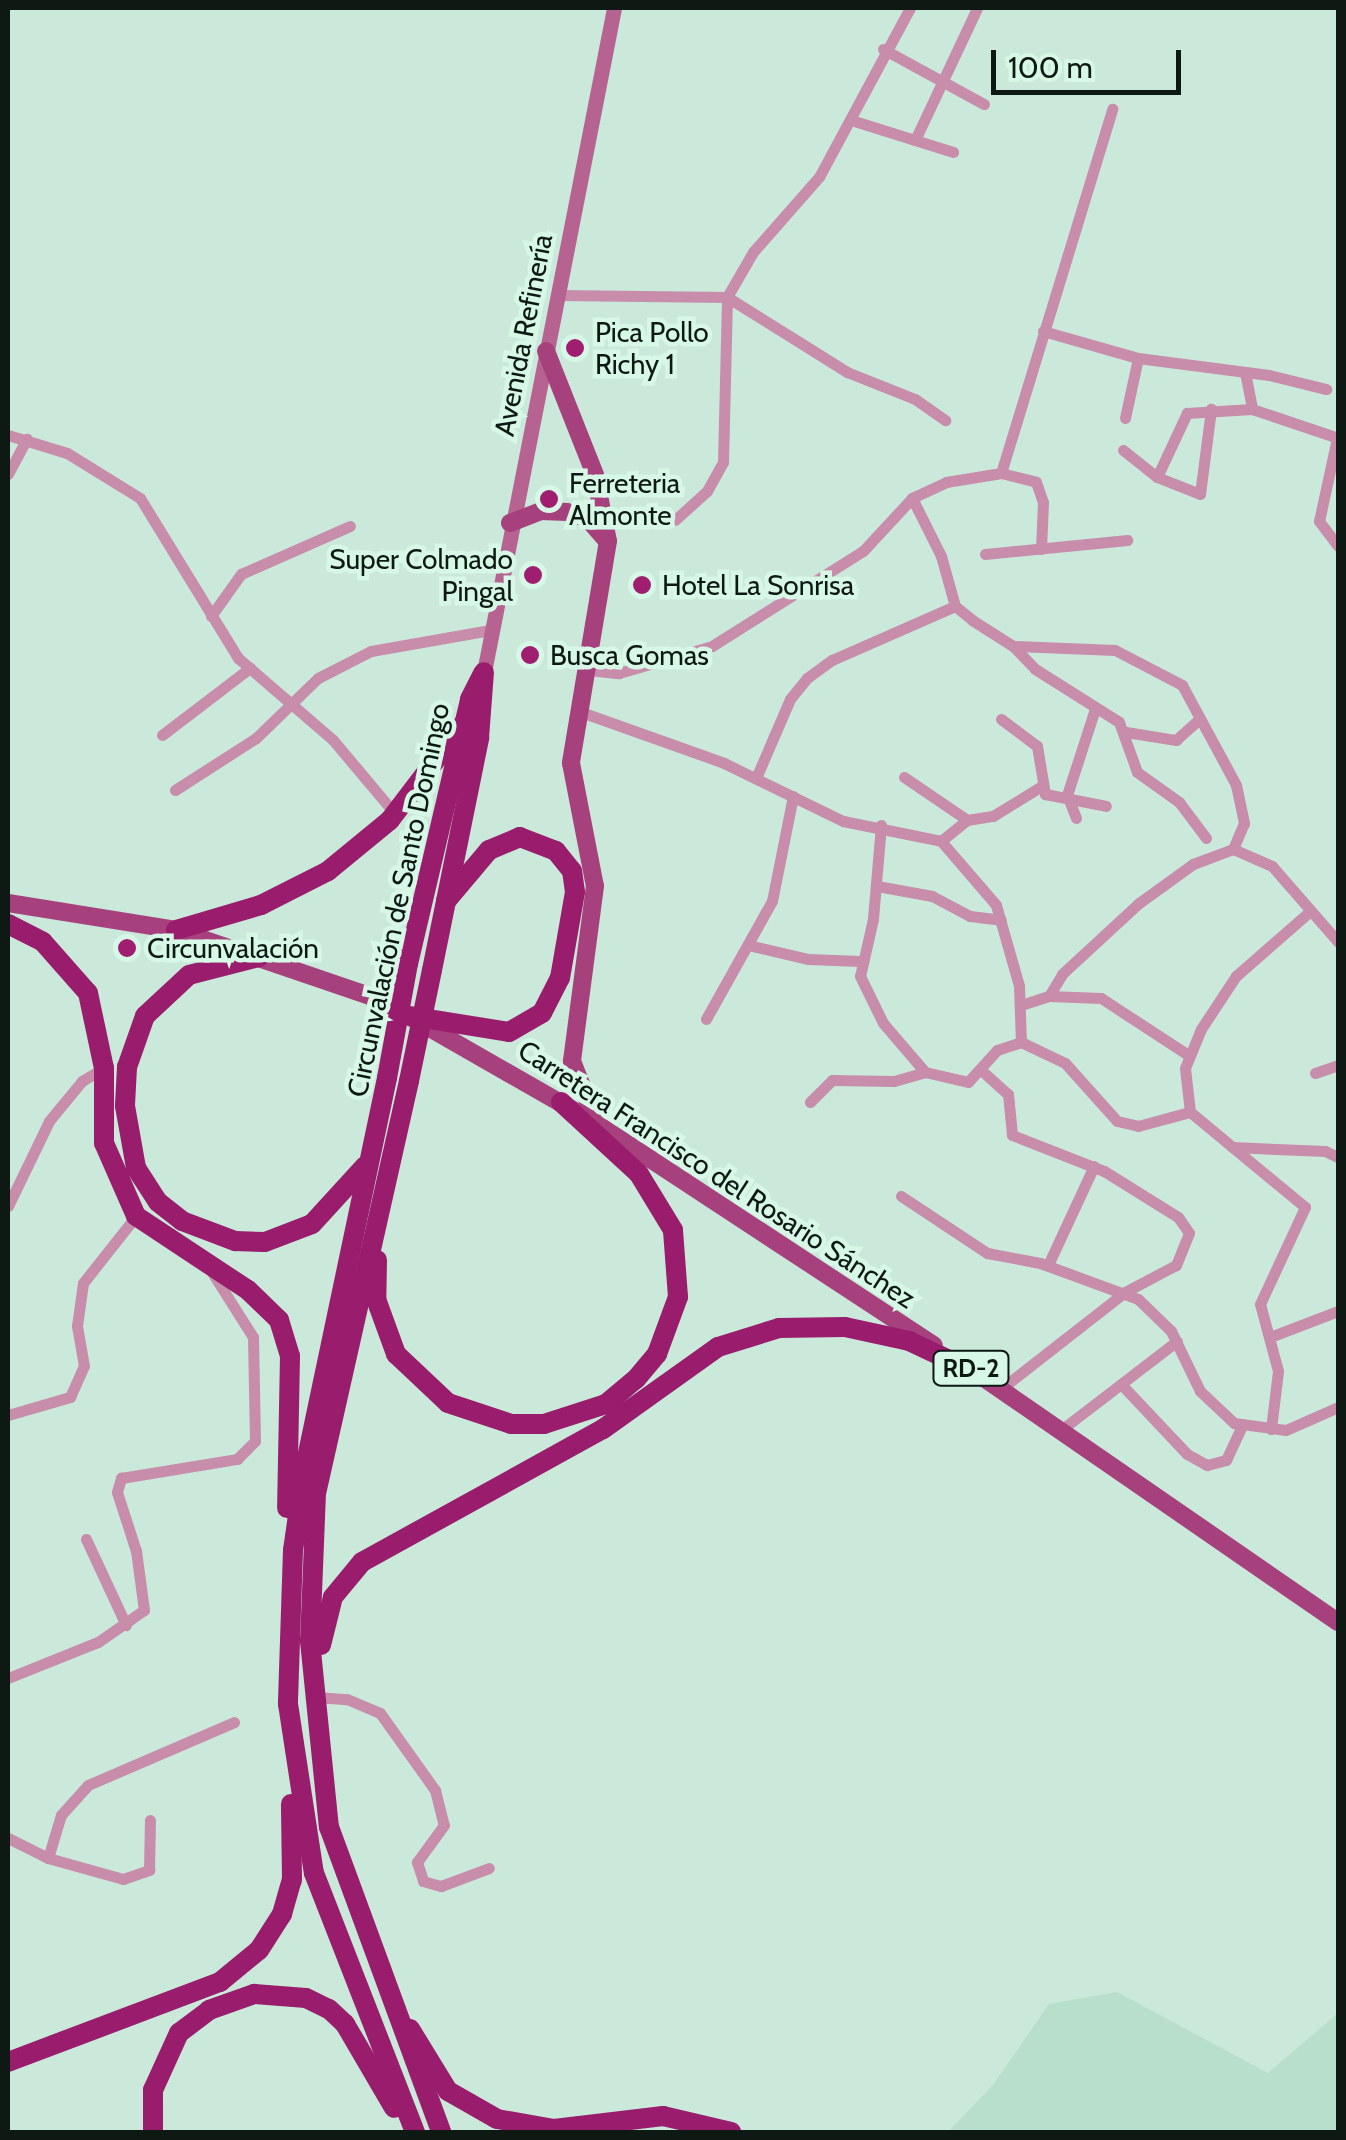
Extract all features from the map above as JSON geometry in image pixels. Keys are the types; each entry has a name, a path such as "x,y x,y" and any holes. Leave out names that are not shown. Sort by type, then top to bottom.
{"highway":[{"name":"Circunvalación de Santo Domingo","path":"412,2132 314,1873 290,1747 294,1550 316,1398 370,1161 408,964 464,723 484,672"},
{"name":"Circunvalación de Santo Domingo","path":"441,2132 379,1972 329,1827 310,1641 316,1493 432,970 482,719 484,672"},
{"path":"176,930 294,890 363,846 395,814 464,723"},
{"path":"410,1016 509,1032 542,1014 560,978 575,892 572,871 556,851 520,837 489,850 446,901"},
{"path":"8,924 43,942 88,993 104,1068 104,1143 136,1216 264,1304 286,1334 286,1525 294,1550"},
{"path":"259,956 189,974 145,1016 127,1067 125,1106 136,1168 158,1202 182,1221 235,1241 266,1242 312,1224 370,1161"},
{"path":"384,1188 376,1299 396,1354 416,1379 448,1403 511,1424 544,1424 592,1411 657,1354 674,1312 680,1266 660,1201 560,1102"},
{"path":"316,1697 325,1618 362,1562 603,1428 718,1347 779,1328 845,1326 908,1342 977,1372"},
{"path":"8,2062 220,1982 259,1950 282,1914 292,1880 290,1747"},
{"path":"379,1972 433,2070 472,2108 521,2126 663,2116 731,2132"},
{"path":"154,2132 153,2090 180,2033 230,2000 267,1994 306,1998 345,2024 412,2132"}],"main road":[{"name":"Avenida Refinería","path":"484,672 510,523 614,8"},
{"path":"546,351 594,475 608,541 581,712 573,792 595,886 570,1036 577,1079 597,1124"},
{"path":"510,523 541,511 567,512 588,518 608,541"},
{"name":"Carretera Francisco del Rosario Sánchez","path":"8,904 176,930 343,982 410,1016 597,1124 977,1372 1338,1622"}],"street":[{"path":"675,520 708,491 723,462 727,297 753,252 819,177 883,50 910,8"},
{"path":"915,140 977,8"},
{"path":"883,50 984,104"},
{"path":"1001,473 1035,378 1044,332 1112,109"},
{"path":"851,120 953,152"},
{"path":"556,295 727,297 847,372 915,399 945,420"},
{"path":"1044,332 1138,358 1245,372 1326,389"},
{"path":"1125,418 1138,358"},
{"path":"1245,372 1252,409"},
{"path":"1124,450 1157,477 1200,494 1211,409"},
{"path":"1157,477 1187,413 1252,409 1338,438 1320,521 1338,546"},
{"path":"8,435 27,439 107,474 140,498 211,616 250,668 294,702 395,814"},
{"path":"8,474 27,439"},
{"path":"588,670 619,673 712,646 863,551 912,498 933,486 1001,473 1028,477 1041,490 1040,549"},
{"path":"912,498 941,556 955,606 1013,646 1034,670 1126,732 1176,740 1198,720"},
{"path":"211,616 241,574 350,526"},
{"path":"985,554 1127,540"},
{"path":"756,778 790,699 807,678 832,660 955,606"},
{"path":"175,790 256,738 318,678 372,650 490,630"},
{"path":"1013,646 1115,650 1173,678 1236,784 1244,823 1233,849"},
{"path":"162,735 250,668"},
{"path":"1076,818 1067,795 1094,710"},
{"path":"581,712 756,778 843,820 941,841 983,882 1001,920 1021,1005 1021,1042"},
{"path":"1002,719 1037,746 1040,788"},
{"path":"1126,732 1137,772 1179,802 1206,838"},
{"path":"904,777 967,820"},
{"path":"1040,788 1056,798 1067,795 1106,806"},
{"path":"941,841 967,820 993,816 1040,788"},
{"path":"706,1019 778,885 781,832 793,796"},
{"path":"880,826 877,886 860,976 882,1023 925,1072 954,1084 981,1070 996,1050 1021,1042 1065,1064 1118,1122 1138,1126 1190,1112"},
{"path":"1049,996 1062,974 1139,903 1193,864 1233,849 1272,866 1338,942"},
{"path":"877,886 932,896 970,916 1001,920"},
{"path":"1271,1429 1278,1371 1260,1304 1305,1207 1190,1112 1188,1054 1236,976 1310,912"},
{"path":"748,945 860,961"},
{"path":"1021,1005 1049,996 1101,998 1188,1054"},
{"path":"1315,1073 1338,1065"},
{"path":"8,1206 49,1121 82,1081 104,1068"},
{"path":"981,1070 1008,1094 1012,1135 1094,1166 1178,1217 1189,1233 1176,1265 1124,1292 1001,1389"},
{"path":"810,1102 832,1080 894,1082 925,1072"},
{"path":"1232,1147 1324,1151 1338,1157"},
{"path":"1048,1266 1094,1166"},
{"path":"901,1196 973,1246 1124,1292 1148,1306 1177,1341 1200,1390 1242,1426 1295,1428 1338,1407"},
{"path":"8,1415 70,1397 84,1366 76,1326 83,1284 136,1216"},
{"path":"8,1678 126,1624 144,1610 116,1483 208,1459 237,1459 256,1441 253,1337 203,1260"},
{"path":"1270,1337 1338,1311"},
{"path":"1061,1430 1177,1341"},
{"path":"1121,1384 1187,1454 1207,1464 1226,1460 1242,1426"},
{"path":"86,1539 126,1624"},
{"path":"316,1697 347,1700 380,1713 436,1790 444,1825 417,1862 423,1881 442,1886 490,1868"},
{"path":"48,1858 61,1815 88,1785 234,1722"},
{"path":"8,1838 48,1858 113,1879 144,1875 152,1863 150,1820"}],"shaded area":[{"path":"1117,1992 1268,2073 1338,2013 1338,2132 948,2132 993,2085 1049,2004"}],"place":[{"name":"Pica Pollo Richy 1","path":"575,348"},
{"name":"Ferreteria Almonte","path":"549,499"},
{"name":"Super Colmado Pingal","path":"533,575"},
{"name":"Hotel La Sonrisa","path":"642,585"},
{"name":"Busca Gomas","path":"530,655"},
{"name":"Circunvalación","path":"127,948"}]}
